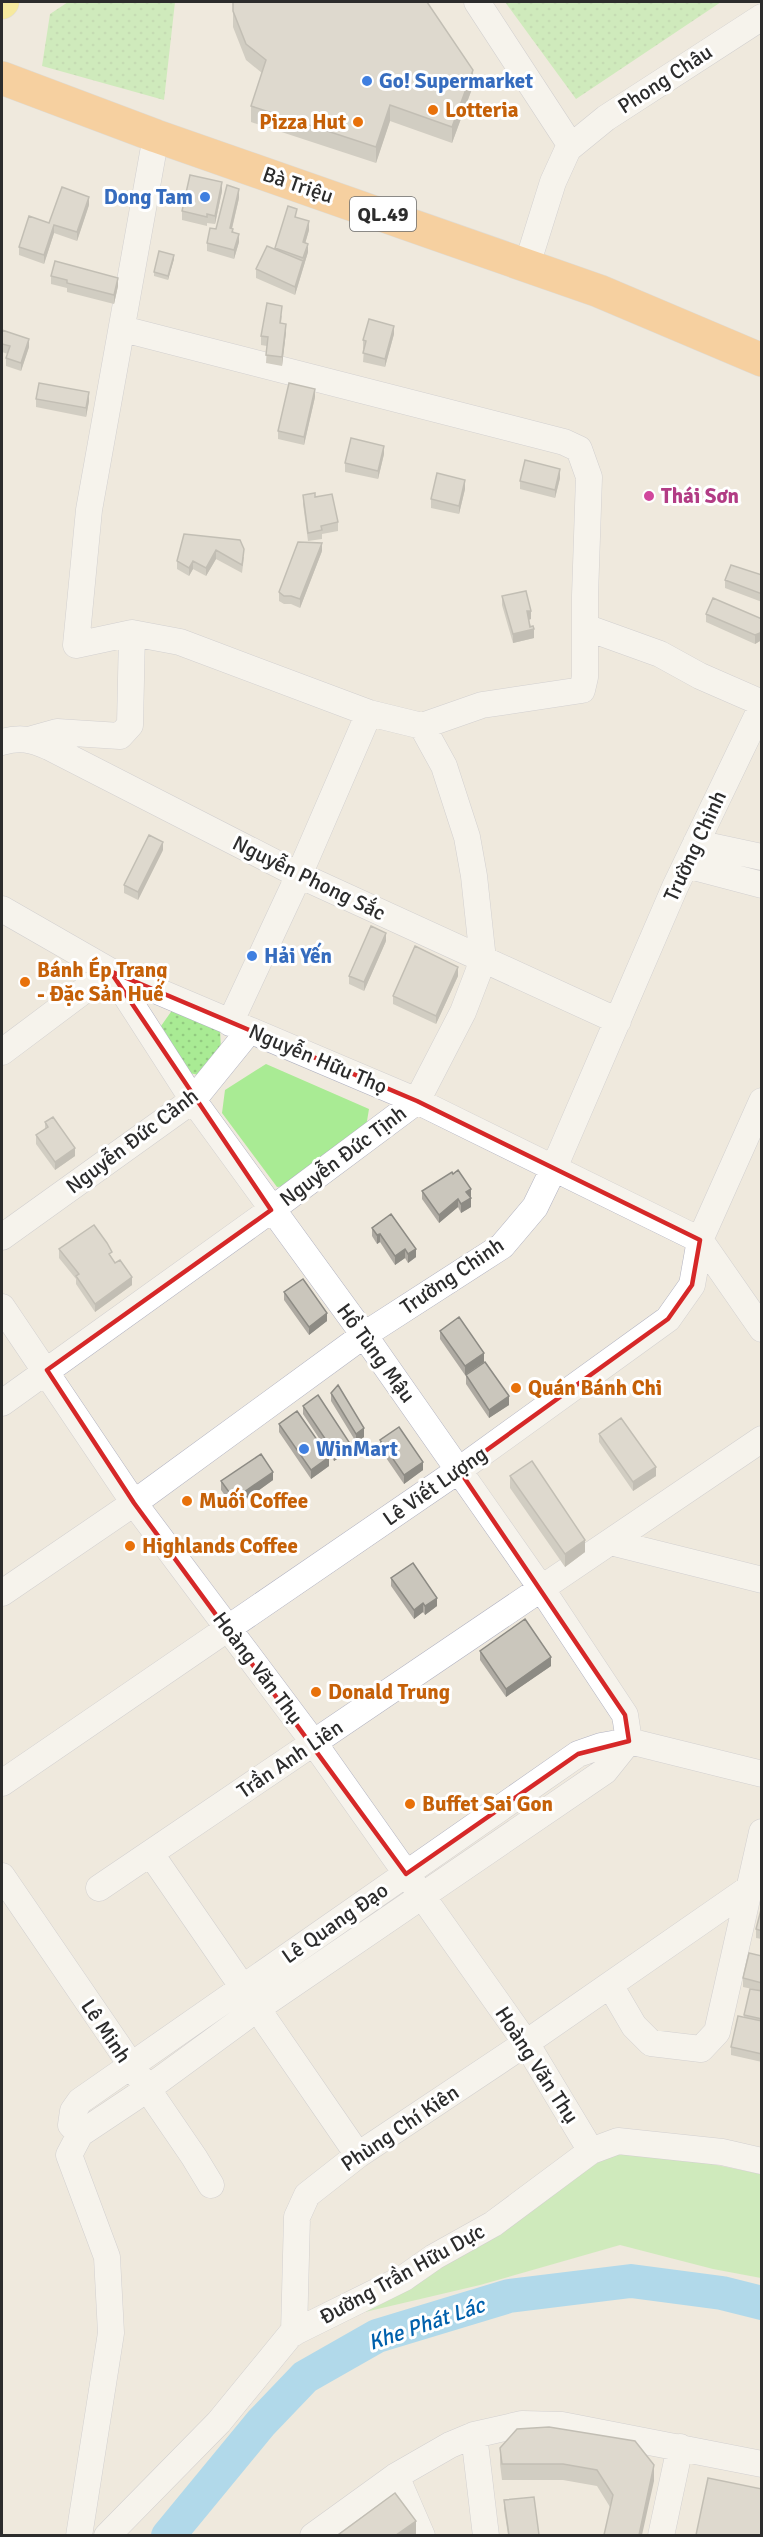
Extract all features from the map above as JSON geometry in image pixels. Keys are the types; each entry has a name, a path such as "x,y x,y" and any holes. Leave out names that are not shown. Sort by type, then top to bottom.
{"highway":[{"name":"Bà Triệu","path":"2,78 156,136 599,291 762,360"}],"street":[{"path":"477,2 572,146"},
{"name":"Phong Châu","path":"527,265 553,182 572,146 606,118 762,17"},
{"path":"123,329 564,442 579,449 589,477 585,677 582,690 482,705 422,726 369,713 180,642 132,633 76,645 89,510 156,136"},
{"path":"585,627 660,654 762,705"},
{"path":"2,742 19,738 32,739 57,732 120,736 130,725 132,633"},
{"name":"Trường Chinh","path":"2,1593 134,1503 364,1335 502,1246 535,1207 554,1168 691,854 762,705"},
{"name":"Nguyễn Đức Cảnh","path":"2,1237 193,1100 240,1027 299,875 369,713"},
{"name":"Nguyễn Đức Tịnh","path":"2,1403 271,1210 417,1101 463,1012 483,960 474,876 467,837 444,766 422,726"},
{"name":"Nguyễn Phong Sắc","path":"32,739 299,875 618,1022"},
{"path":"691,854 762,857"},
{"path":"691,854 762,885"},
{"name":"Nguyễn Hữu Thọ","path":"2,909 110,970 417,1101 700,1240 762,1329"},
{"path":"2,1052 110,970"},
{"name":"Hồ Tùng Mậu","path":"110,970 193,1100 364,1335 541,1588 626,1715 629,1741"},
{"name":"Lê Viết Lượng","path":"2,1782 459,1470 668,1318 692,1285 700,1240 762,1101"},
{"name":"Hoàng Văn Thụ","path":"2,1307 47,1370 134,1503 314,1743 526,2043 591,2151"},
{"name":"Trần Anh Liên","path":"99,1888 762,1439"},
{"path":"610,1542 762,1580"},
{"name":"Lê Quang Đạo","path":"629,1741 606,1771 258,2008 75,2144 71,2125 73,2111 80,2101 578,1754 601,1746 629,1741 762,1774"},
{"path":"610,1985 634,2026 651,2043 701,2049 717,2032 762,1832"},
{"path":"150,1854 358,2155"},
{"name":"Lê Minh","path":"2,1876 146,2090 194,2157 211,2186"},
{"name":"Phùng Chí Kiên","path":"294,2333 297,2217 307,2195 358,2155 526,2043 748,1889"},
{"name":"Đường Trần Hữu Dực","path":"107,2535 219,2422 294,2333 404,2278 434,2257 493,2224 591,2151 618,2141 722,2152 762,2161"},
{"path":"75,2144 107,2257 111,2333 80,2535"},
{"path":"313,2535 396,2476 450,2445 497,2428 543,2423 762,2464"},
{"path":"474,2435 486,2535"},
{"path":"661,2535 680,2447"},
{"path":"396,2476 422,2535"}],"highlighted area":[{"path":"110,971 417,1101 700,1240 692,1285 668,1319 459,1470 625,1715 629,1741 578,1754 406,1874 134,1503 47,1370 271,1210"}],"green space":[{"path":"68,2 175,2 164,100 42,66 50,14"},
{"path":"505,2 721,2 576,99"},
{"path":"173,1009 220,1030 221,1050 199,1075 189,1073 161,1035 161,1026"},
{"path":"266,1064 369,1109 365,1133 294,1185 277,1187 222,1113 225,1090"},
{"path":"647,2151 761,2174 761,2278 713,2269 620,2245 480,2285 365,2312 370,2303 612,2154"}],"building":[{"name":"Go! Supermarket","path":"233,2 427,2 473,70 452,127 390,105 376,147 251,106 266,60 246,44 233,11"},
{"path":"190,175 222,182 215,216 207,214 207,217 182,211"},
{"path":"227,185 239,189 230,228 233,229 232,232 239,234 234,250 207,243 210,228 216,229"},
{"path":"62,187 89,197 77,232 54,225 44,255 19,247 29,216 49,223"},
{"path":"288,206 297,209 295,217 309,221 303,242 308,244 303,258 275,248"},
{"path":"267,246 303,261 295,287 256,269"},
{"path":"159,251 174,255 168,276 154,272"},
{"path":"55,261 118,278 114,295 67,283 67,280 51,276"},
{"path":"267,303 282,306 280,323 286,324 282,357 266,355 268,337 261,336"},
{"path":"369,319 394,326 385,359 363,353 366,341 363,340"},
{"path":"2,330 29,339 21,363 6,358 10,346 2,344"},
{"path":"39,383 89,392 86,408 36,399"},
{"path":"289,383 315,389 304,437 278,431"},
{"path":"351,438 384,446 378,471 345,463"},
{"path":"525,460 560,469 555,490 520,481"},
{"path":"437,473 465,480 459,506 431,499"},
{"path":"315,493 315,497 332,494 338,522 321,526 322,530 308,533 303,495"},
{"path":"184,534 240,540 244,549 242,565 216,550 206,568 193,561 189,568 177,561"},
{"path":"298,542 322,543 300,599 284,596 279,592"},
{"path":"731,565 762,575 762,594 725,580"},
{"path":"526,591 531,611 527,611 530,627 533,626 534,629 513,634 502,596"},
{"path":"713,598 762,619 760,633 755,635 706,614"},
{"path":"149,835 163,842 138,892 124,885"},
{"path":"371,926 386,933 364,982 349,976"},
{"path":"415,946 458,967 436,1016 393,996"},
{"path":"53,1117 75,1148 55,1162 36,1135 48,1127 45,1122"},
{"path":"458,1170 471,1189 466,1192 471,1198 461,1204 458,1199 439,1215 422,1191"},
{"path":"391,1214 416,1249 408,1254 405,1249 395,1256 380,1234 377,1235 372,1228"},
{"path":"94,1225 112,1252 109,1254 115,1263 120,1260 132,1277 95,1304 76,1276 79,1274 59,1249"},
{"path":"303,1279 327,1313 309,1327 284,1292"},
{"path":"459,1317 484,1353 465,1366 440,1331"},
{"path":"485,1362 509,1396 489,1410 466,1375"},
{"path":"338,1385 364,1428 356,1434 331,1393"},
{"path":"318,1395 349,1442 334,1452 303,1406"},
{"name":"WinMart","path":"297,1411 329,1457 311,1470 279,1424"},
{"path":"621,1418 656,1467 633,1482 599,1434"},
{"path":"399,1427 423,1462 404,1475 380,1440"},
{"path":"261,1454 273,1472 234,1499 221,1481"},
{"path":"532,1461 585,1540 565,1554 510,1476"},
{"path":"413,1563 437,1598 425,1606 423,1603 414,1610 391,1578"},
{"path":"525,1619 551,1657 506,1689 480,1651"},
{"path":"762,1906 762,1931 756,1929"},
{"path":"749,1953 762,1956 762,1983 743,1978"},
{"path":"750,1989 762,1991 762,2019 744,2015"},
{"path":"738,2016 762,2021 762,2054 731,2047"},
{"path":"549,2427 635,2441 654,2465 639,2535 604,2535 613,2495 597,2470 563,2464 502,2464 500,2448 517,2429"},
{"path":"708,2478 762,2489 762,2535 696,2535"},
{"path":"395,2493 416,2521 396,2535 338,2535"},
{"path":"534,2497 539,2535 509,2535 504,2500"}],"waterway":[{"name":"Khe Phát Lác","path":"168,2536 261,2423 305,2377 377,2336 509,2296 631,2281 722,2293 762,2303"}],"place":[{"name":"Go! Supermarket","path":"367,81"},
{"name":"Lotteria","path":"433,110"},
{"name":"Pizza Hut","path":"358,122"},
{"name":"Dong Tam","path":"205,197"},
{"name":"Thái Sơn","path":"649,496"},
{"name":"Hải Yến","path":"252,956"},
{"name":"Bánh Ép Trang - Đặc Sản Huế","path":"25,982"},
{"name":"Quán Bánh Chi","path":"516,1388"},
{"name":"WinMart","path":"304,1449"},
{"name":"Muối Coffee","path":"187,1501"},
{"name":"Highlands Coffee","path":"130,1546"},
{"name":"Donald Trung","path":"316,1692"},
{"name":"Buffet Sai Gon","path":"410,1804"}]}
